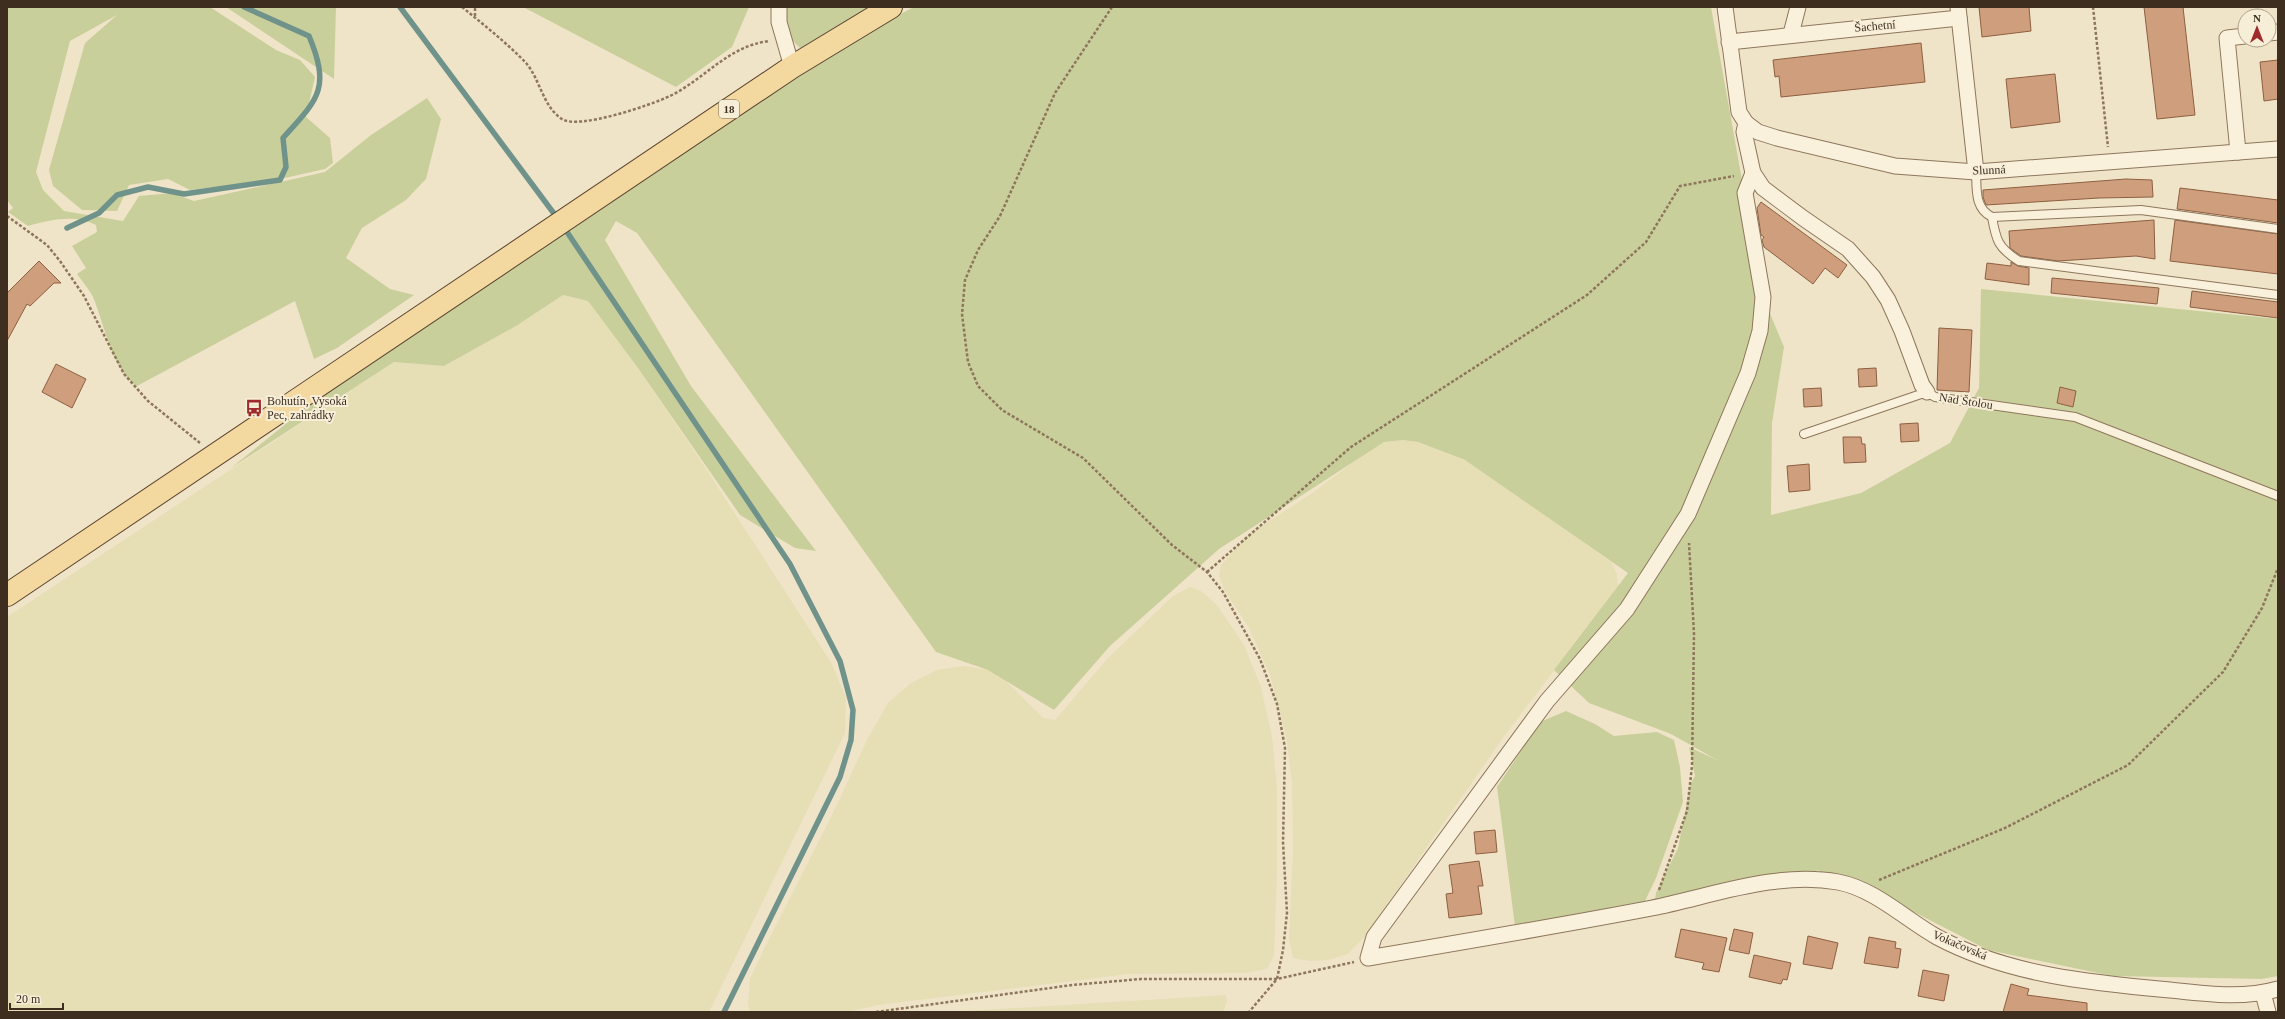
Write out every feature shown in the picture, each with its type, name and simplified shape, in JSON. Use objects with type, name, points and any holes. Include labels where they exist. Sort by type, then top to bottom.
[{"type":"main road","name":"18","points":[[7,595],[792,67],[891,7]]},
{"type":"street","points":[[779,7],[779,22],[792,67]]},
{"type":"street","points":[[1368,958],[1374,937],[1547,701],[1627,609],[1688,514],[1748,373],[1760,331],[1763,297],[1745,193],[1753,173],[1744,132],[1746,123],[1739,112],[1725,7]]},
{"type":"street","points":[[1791,34],[1798,7]]},
{"type":"street","name":"Šachetní","points":[[1729,42],[1958,13],[1976,172]]},
{"type":"street","points":[[2237,37],[2227,38],[2238,152]]},
{"type":"street","name":"Slunná","points":[[1746,123],[1758,132],[1777,138],[1895,166],[1976,172],[2278,149]]},
{"type":"street","name":"Nad Štolou","points":[[1753,173],[1763,188],[1802,218],[1848,249],[1873,277],[1888,300],[1902,331],[1922,385],[1927,392]]},
{"type":"street","name":"Vokačovská","points":[[1368,958],[1653,908],[1772,882],[1808,880],[1838,882],[1860,888],[1938,937],[1981,955],[2047,976],[2133,987],[2233,996],[2263,993],[2278,989]]},
{"type":"street","points":[[2263,993],[2268,1012]]},
{"type":"lane","points":[[1976,172],[1979,206],[1984,213],[1992,217],[2141,210],[2278,229]]},
{"type":"lane","points":[[1992,217],[1996,238],[2004,252],[2019,261],[2278,295]]},
{"type":"lane","points":[[1804,434],[1927,392]]},
{"type":"lane","name":"Nad Štolou","points":[[1927,392],[1935,397],[2075,417],[2278,496]]},
{"type":"path","points":[[462,7],[527,64],[551,108],[562,120],[578,124],[611,116],[670,96],[736,50],[762,42],[783,39]]},
{"type":"path","points":[[475,17],[476,7]]},
{"type":"path","points":[[1112,7],[1055,93],[1000,216],[978,250],[965,280],[962,314],[968,362],[978,386],[1002,410],[1084,458],[1172,544],[1207,572],[1223,592],[1242,622],[1260,659],[1277,704],[1284,748],[1283,842],[1287,913],[1283,950],[1277,979],[1249,1012]]},
{"type":"path","points":[[2093,7],[2108,148]]},
{"type":"path","points":[[1207,572],[1351,448],[1587,295],[1646,242],[1680,186],[1753,173]]},
{"type":"path","points":[[7,216],[47,245],[60,260],[84,296],[124,374],[148,401],[214,455]]},
{"type":"path","points":[[1653,908],[1687,811],[1692,766],[1694,634],[1688,514]]},
{"type":"path","points":[[1860,888],[2004,828],[2128,765],[2223,672],[2262,608],[2278,568]]},
{"type":"path","points":[[876,1012],[1079,984],[1141,979],[1277,979],[1368,958]]},
{"type":"shaded area","points":[[563,295],[588,301],[638,368],[703,464],[832,664],[846,698],[845,733],[709,1012],[7,1012],[7,617],[394,362],[444,366],[516,326]]},
{"type":"shaded area","points":[[1403,440],[1418,442],[1471,463],[1611,562],[1617,574],[1618,587],[1505,735],[1365,936],[1348,954],[1328,960],[1310,961],[1293,958],[1289,938],[1293,849],[1292,782],[1286,736],[1270,675],[1249,628],[1225,591],[1219,576],[1221,565],[1249,534],[1314,492],[1369,450],[1384,442]]},
{"type":"shaded area","points":[[1190,587],[1201,591],[1217,605],[1244,645],[1261,687],[1272,736],[1277,788],[1277,872],[1274,956],[1267,969],[1245,973],[1128,974],[878,1005],[848,1012],[750,1012],[748,1004],[750,979],[831,817],[868,738],[888,703],[911,683],[937,670],[964,666],[988,670],[1002,677],[1043,718],[1055,720],[1108,658],[1173,596]]},
{"type":"shaded area","points":[[1226,995],[1227,1002],[1223,1012],[949,1012]]},
{"type":"green space","points":[[7,7],[210,7],[276,50],[300,60],[315,77],[306,117],[330,138],[333,163],[325,169],[276,180],[190,190],[168,179],[129,185],[117,211],[82,210],[53,186],[49,170],[85,43],[117,15],[70,41],[36,172],[43,190],[64,211],[123,221],[139,196],[172,193],[194,201],[325,172],[371,135],[427,98],[441,119],[426,179],[406,200],[362,228],[346,258],[390,289],[414,295],[337,348],[314,359],[295,301],[137,386],[128,379],[115,358],[93,297],[77,274],[86,268],[72,246],[97,232],[96,225],[79,220],[62,219],[28,226],[8,212],[13,208],[7,200]]},
{"type":"green space","points":[[226,7],[336,7],[334,79]]},
{"type":"green space","points":[[523,7],[749,7],[732,47],[676,87]]},
{"type":"green space","points":[[784,7],[870,7],[800,48],[787,35]]},
{"type":"green space","points":[[914,7],[1711,7],[1763,297],[1784,347],[1772,423],[1771,515],[1861,493],[1950,443],[1979,388],[1981,289],[2278,319],[2278,976],[2262,979],[2112,976],[1988,950],[1873,891],[1838,882],[1817,870],[1815,876],[1754,881],[1655,899],[1656,893],[1678,848],[1691,783],[1695,776],[1689,747],[1717,760],[1671,734],[1589,703],[1554,670],[1628,573],[1465,460],[1418,442],[1403,440],[1384,442],[1219,549],[1110,646],[1054,710],[988,670],[936,652],[637,233],[616,221],[605,240],[691,386],[816,551],[795,548],[740,515],[638,368],[588,301],[563,295],[516,326],[444,366],[394,362],[231,468],[318,398],[580,216],[870,30]]},
{"type":"green space","points":[[1566,711],[1595,724],[1614,736],[1657,732],[1674,740],[1680,767],[1683,802],[1656,878],[1645,901],[1515,926],[1497,787],[1540,722]]},
{"type":"building","points":[[1979,7],[2029,7],[2031,31],[1982,37]]},
{"type":"building","points":[[2144,7],[2183,7],[2195,115],[2157,119]]},
{"type":"building","points":[[1921,43],[1925,82],[1781,97],[1779,76],[1775,77],[1773,60]]},
{"type":"building","points":[[2278,60],[2278,99],[2264,101],[2260,62]]},
{"type":"building","points":[[2055,74],[2060,122],[2011,128],[2006,79]]},
{"type":"building","points":[[2126,179],[2152,180],[2153,197],[2099,198],[1986,205],[1983,197],[1983,190]]},
{"type":"building","points":[[2180,188],[2278,200],[2278,223],[2177,209]]},
{"type":"building","points":[[1761,202],[1847,265],[1838,278],[1825,268],[1813,284],[1764,247],[1762,240],[1764,237],[1761,235],[1757,208]]},
{"type":"building","points":[[2154,220],[2155,259],[2136,256],[2058,261],[2021,256],[2010,248],[2009,231]]},
{"type":"building","points":[[2175,220],[2278,234],[2278,274],[2170,261]]},
{"type":"building","points":[[39,261],[61,283],[54,283],[30,306],[27,304],[7,341],[7,293]]},
{"type":"building","points":[[2011,262],[2018,266],[2029,268],[2029,285],[1985,279],[1987,263],[2011,266]]},
{"type":"building","points":[[2052,278],[2159,288],[2157,304],[2051,293]]},
{"type":"building","points":[[2192,291],[2278,302],[2278,318],[2190,307]]},
{"type":"building","points":[[1939,328],[1972,330],[1969,392],[1937,390]]},
{"type":"building","points":[[56,364],[86,379],[72,408],[42,392]]},
{"type":"building","points":[[1876,368],[1877,386],[1859,387],[1858,369]]},
{"type":"building","points":[[2060,387],[2076,391],[2073,407],[2057,403]]},
{"type":"building","points":[[1821,388],[1822,406],[1804,407],[1803,389]]},
{"type":"building","points":[[1918,423],[1919,441],[1901,442],[1900,424]]},
{"type":"building","points":[[1843,437],[1861,437],[1862,444],[1865,444],[1866,462],[1844,463]]},
{"type":"building","points":[[1809,464],[1810,490],[1789,492],[1787,466]]},
{"type":"building","points":[[1495,830],[1497,852],[1476,854],[1474,832]]},
{"type":"building","points":[[1479,861],[1483,886],[1478,886],[1482,914],[1449,918],[1446,894],[1453,893],[1449,865]]},
{"type":"building","points":[[1681,929],[1727,938],[1719,972],[1702,969],[1704,963],[1675,957]]},
{"type":"building","points":[[1734,929],[1753,933],[1749,954],[1729,950]]},
{"type":"building","points":[[1808,936],[1838,943],[1832,969],[1803,964]]},
{"type":"building","points":[[1869,937],[1896,942],[1895,948],[1901,949],[1898,968],[1864,963]]},
{"type":"building","points":[[1754,955],[1791,963],[1787,980],[1783,979],[1781,984],[1749,977]]},
{"type":"building","points":[[1923,970],[1949,975],[1944,1001],[1918,996]]},
{"type":"building","points":[[2011,984],[2029,989],[2027,995],[2087,1003],[2087,1012],[2003,1012]]},
{"type":"waterway","points":[[67,228],[99,213],[117,195],[148,187],[184,194],[280,180],[286,167],[283,138],[305,113],[317,92],[320,81],[316,54],[309,36],[244,7]]},
{"type":"waterway","points":[[400,7],[558,219]]},
{"type":"waterway","points":[[563,226],[790,564],[840,661],[853,710],[851,740],[840,777],[724,1012]]},
{"type":"place","name":"Bohutín, Vysoká Pec, zahrádky","points":[[254,408]]}]
